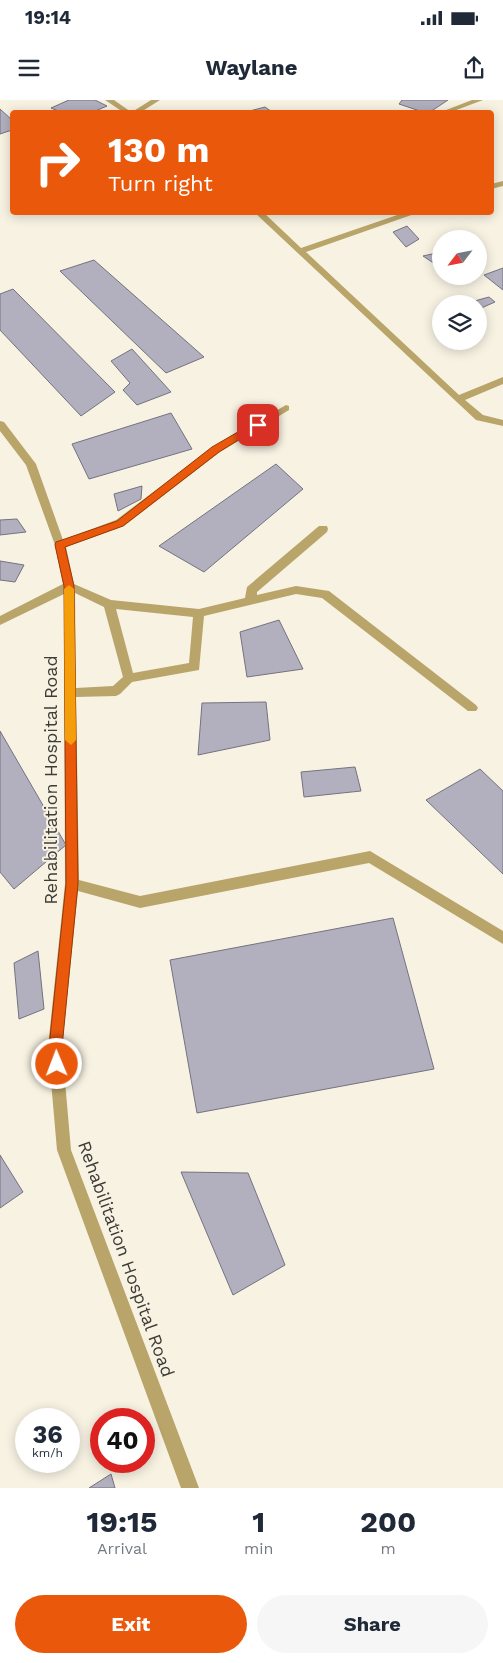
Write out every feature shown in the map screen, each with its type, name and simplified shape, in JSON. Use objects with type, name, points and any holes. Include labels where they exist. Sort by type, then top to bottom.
[{"type":"street","points":[[109,100],[124,110]]},
{"type":"street","points":[[139,110],[156,100]]},
{"type":"street","points":[[451,110],[479,100]]},
{"type":"street","points":[[261,215],[480,418],[503,423]]},
{"type":"street","points":[[300,251],[407,215]]},
{"type":"street","points":[[458,399],[503,380]]},
{"type":"street","points":[[60,545],[120,523],[216,450],[286,408]]},
{"type":"street","name":"Rehabilitation Hospital Road","points":[[0,424],[30,464],[60,545],[69,586],[72,884],[55,1047],[64,1150],[190,1488]]},
{"type":"street","points":[[251,601],[251,590],[323,530]]},
{"type":"street","points":[[0,621],[69,586],[109,604],[199,613],[296,590],[325,594],[472,708]]},
{"type":"street","points":[[109,604],[129,678]]},
{"type":"street","points":[[71,693],[116,691],[129,678],[195,667],[199,613]]},
{"type":"street","points":[[72,884],[140,902],[370,857],[503,938]]},
{"type":"building","points":[[69,100],[95,100],[107,106],[98,110],[56,110],[51,108]]},
{"type":"building","points":[[402,100],[448,100],[433,110],[417,110],[399,104]]},
{"type":"building","points":[[265,107],[269,110],[254,110]]},
{"type":"building","points":[[0,109],[10,118],[10,131],[0,134]]},
{"type":"building","points":[[407,226],[419,239],[406,247],[393,232]]},
{"type":"building","points":[[432,254],[432,262],[423,256]]},
{"type":"building","points":[[94,260],[204,357],[166,373],[60,271]]},
{"type":"building","points":[[503,268],[503,290],[488,278],[488,274]]},
{"type":"building","points":[[13,289],[115,392],[81,416],[0,330],[0,294]]},
{"type":"building","points":[[489,297],[495,302],[487,306],[487,298]]},
{"type":"building","points":[[132,349],[171,392],[137,405],[123,390],[130,383],[111,361]]},
{"type":"building","points":[[171,413],[192,449],[89,479],[72,444]]},
{"type":"building","points":[[276,464],[303,489],[204,572],[159,546]]},
{"type":"building","points":[[142,486],[141,499],[118,511],[114,494]]},
{"type":"building","points":[[17,519],[26,532],[0,535],[0,520]]},
{"type":"building","points":[[0,561],[24,565],[15,582],[0,580]]},
{"type":"building","points":[[279,620],[303,669],[247,677],[240,632]]},
{"type":"building","points":[[266,702],[270,740],[198,755],[202,703]]},
{"type":"building","points":[[0,731],[66,845],[14,889],[0,872]]},
{"type":"building","points":[[355,767],[361,791],[304,797],[301,772]]},
{"type":"building","points":[[480,769],[503,791],[503,874],[426,800]]},
{"type":"building","points":[[393,918],[434,1069],[197,1113],[170,960]]},
{"type":"building","points":[[38,951],[44,1009],[19,1019],[14,963]]},
{"type":"building","points":[[0,1155],[23,1192],[0,1208]]},
{"type":"building","points":[[181,1172],[248,1173],[285,1265],[233,1295]]},
{"type":"building","points":[[111,1474],[115,1488],[89,1488]]},
{"type":"slow traffic","points":[[69,589],[71,740]]},
{"type":"route","points":[[57,1064],[55,1047],[72,884],[69,586],[60,545],[120,523],[216,450],[258,425]]}]
